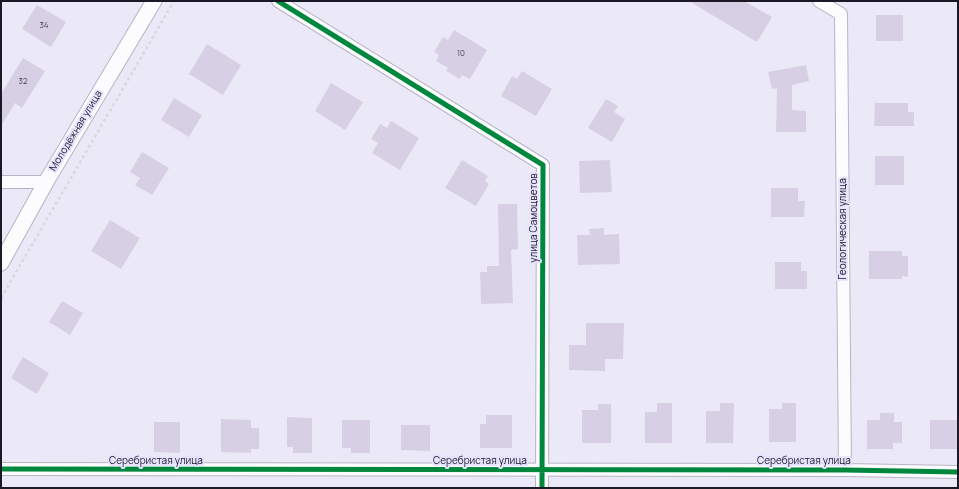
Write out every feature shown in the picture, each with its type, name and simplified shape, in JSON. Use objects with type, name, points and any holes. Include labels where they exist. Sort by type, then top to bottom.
[{"type":"street","name":"Молодёжная улица","points":[[1,263],[46,182],[154,1]]},
{"type":"street","name":"улица Самоцветов","points":[[278,1],[544,164],[542,488]]},
{"type":"street","name":"Геологическая улица","points":[[819,1],[841,14],[845,470]]},
{"type":"street","points":[[1,182],[46,182]]},
{"type":"street","name":"Серебристая улица","points":[[1,469],[845,470],[958,472]]},
{"type":"path","points":[[1,298],[174,1]]},
{"type":"building","points":[[689,1],[744,1],[772,17],[757,42]]},
{"type":"building","points":[[37,5],[66,22],[51,47],[22,29]]},
{"type":"building","points":[[876,15],[903,15],[903,41],[876,41]]},
{"type":"building","points":[[454,30],[487,50],[470,79],[462,75],[460,79],[446,71],[448,68],[436,61],[439,55],[434,52],[443,37],[448,40]]},
{"type":"building","points":[[207,44],[241,65],[223,95],[189,74]]},
{"type":"building","points":[[23,58],[45,71],[22,108],[15,103],[1,126],[1,94]]},
{"type":"building","points":[[806,65],[809,81],[792,85],[792,110],[806,111],[806,132],[776,132],[777,88],[772,89],[768,72]]},
{"type":"building","points":[[522,71],[552,89],[536,116],[501,96],[512,76],[517,79]]},
{"type":"building","points":[[331,83],[363,102],[345,130],[315,111]]},
{"type":"building","points":[[174,98],[202,115],[189,137],[161,120]]},
{"type":"building","points":[[606,99],[618,106],[614,112],[625,119],[612,142],[588,128]]},
{"type":"building","points":[[875,103],[908,103],[908,112],[914,112],[914,126],[874,126]]},
{"type":"building","points":[[391,121],[419,138],[400,170],[372,153],[378,143],[371,139],[380,124],[387,128]]},
{"type":"building","points":[[142,152],[169,168],[152,195],[135,185],[140,178],[130,172]]},
{"type":"building","points":[[875,156],[904,156],[904,185],[875,185]]},
{"type":"building","points":[[462,160],[488,176],[485,181],[489,184],[476,206],[445,188]]},
{"type":"building","points":[[610,160],[612,192],[580,193],[579,161]]},
{"type":"building","points":[[771,188],[798,188],[798,201],[805,201],[804,217],[771,217]]},
{"type":"building","points":[[498,204],[517,204],[518,249],[511,250],[513,303],[481,304],[480,272],[487,272],[487,266],[499,266]]},
{"type":"building","points":[[110,220],[140,238],[121,269],[91,251]]},
{"type":"building","points":[[604,228],[604,235],[619,234],[620,264],[578,265],[577,235],[590,235],[589,229]]},
{"type":"building","points":[[869,251],[902,251],[902,256],[908,256],[908,277],[902,276],[902,279],[869,279]]},
{"type":"building","points":[[775,262],[801,262],[801,271],[807,271],[807,289],[775,289]]},
{"type":"building","points":[[62,301],[83,313],[70,335],[49,322]]},
{"type":"building","points":[[586,323],[624,323],[623,359],[605,359],[605,371],[569,370],[569,345],[586,345]]},
{"type":"building","points":[[23,357],[49,373],[37,394],[11,378]]},
{"type":"building","points":[[657,403],[672,403],[672,443],[645,443],[645,412],[657,412]]},
{"type":"building","points":[[720,403],[734,403],[733,443],[706,443],[706,411],[720,411]]},
{"type":"building","points":[[782,403],[796,403],[796,442],[769,442],[769,409],[782,409]]},
{"type":"building","points":[[598,404],[611,404],[611,443],[582,443],[582,410],[598,410]]},
{"type":"building","points":[[880,413],[894,413],[894,422],[902,422],[902,443],[893,443],[893,449],[867,449],[867,420],[880,420]]},
{"type":"building","points":[[486,415],[512,415],[512,448],[480,448],[480,424],[486,424]]},
{"type":"building","points":[[287,417],[312,418],[312,453],[293,453],[293,447],[287,447]]},
{"type":"building","points":[[221,419],[251,420],[251,428],[259,428],[259,449],[251,449],[251,453],[221,452]]},
{"type":"building","points":[[342,420],[370,420],[370,453],[351,453],[351,448],[342,448]]},
{"type":"building","points":[[930,420],[958,420],[958,449],[930,449]]},
{"type":"building","points":[[154,422],[180,422],[180,453],[154,452]]},
{"type":"building","points":[[401,425],[430,425],[430,451],[401,450]]},
{"type":"cycle path","points":[[278,1],[543,165],[542,488]]},
{"type":"cycle path","points":[[1,469],[845,470],[958,472]]}]
